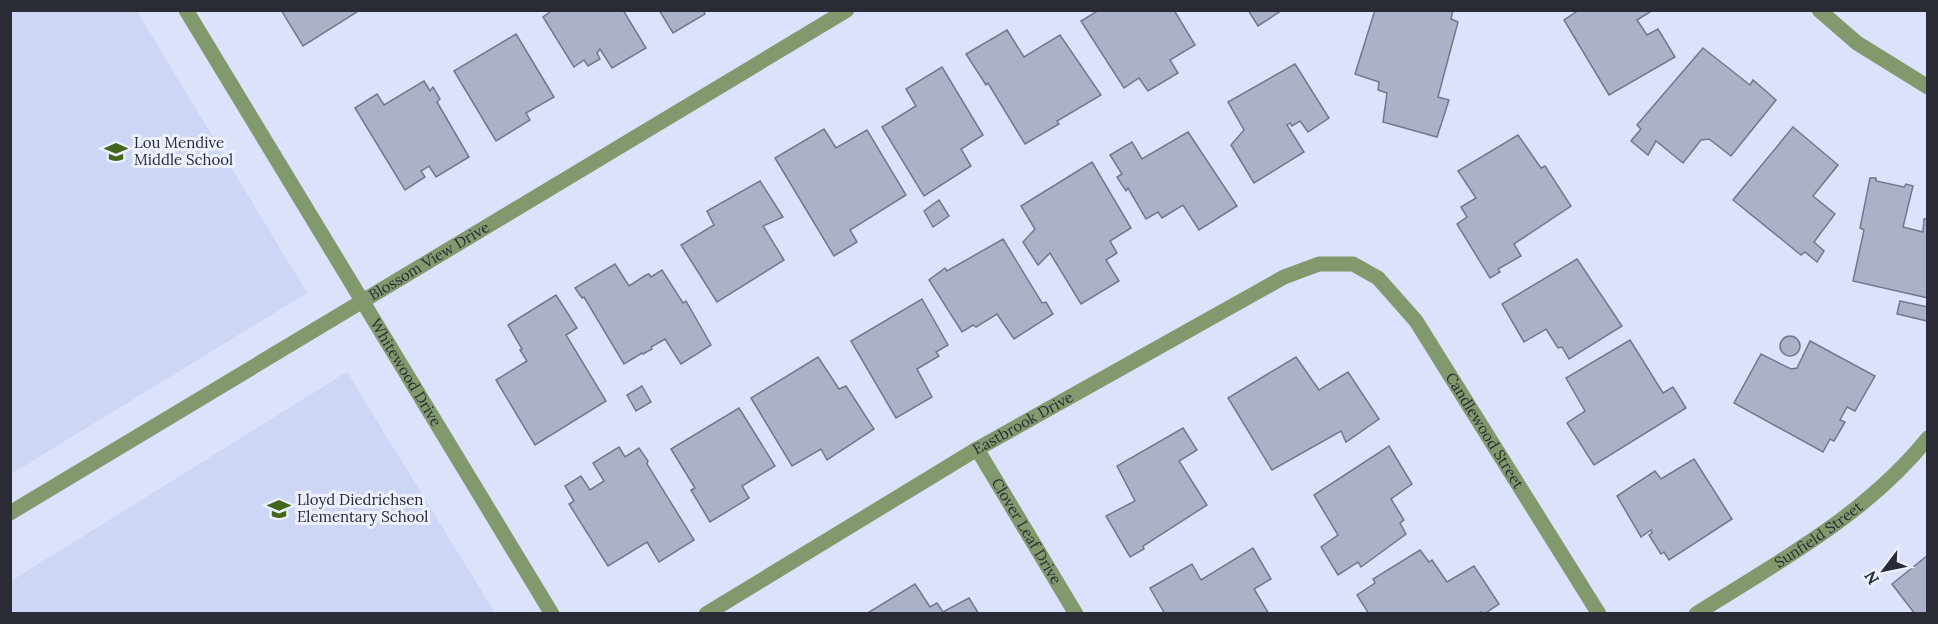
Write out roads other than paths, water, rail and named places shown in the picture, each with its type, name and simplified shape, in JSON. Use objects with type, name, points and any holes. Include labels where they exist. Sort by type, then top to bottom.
[{"type":"street","name":"Whitewood Drive","points":[[186,10],[552,614]]},
{"type":"street","name":"Blossom View Drive","points":[[10,513],[847,10]]},
{"type":"street","points":[[1819,10],[1857,43],[1928,87]]},
{"type":"street","name":"Eastbrook Drive","points":[[706,614],[977,449],[1284,278],[1319,264],[1353,264]]},
{"type":"street","name":"Candlewood Street","points":[[1353,264],[1378,278],[1416,321],[1599,614]]},
{"type":"street","name":"Sunfield Street","points":[[1695,614],[1814,540],[1864,504],[1910,460],[1928,438]]},
{"type":"street","name":"Clover Leaf Drive","points":[[977,449],[1076,614]]},
{"type":"place","name":"Lou Mendive Middle School","points":[[116,152]]},
{"type":"place","name":"Lloyd Diedrichsen Elementary School","points":[[279,509]]}]
